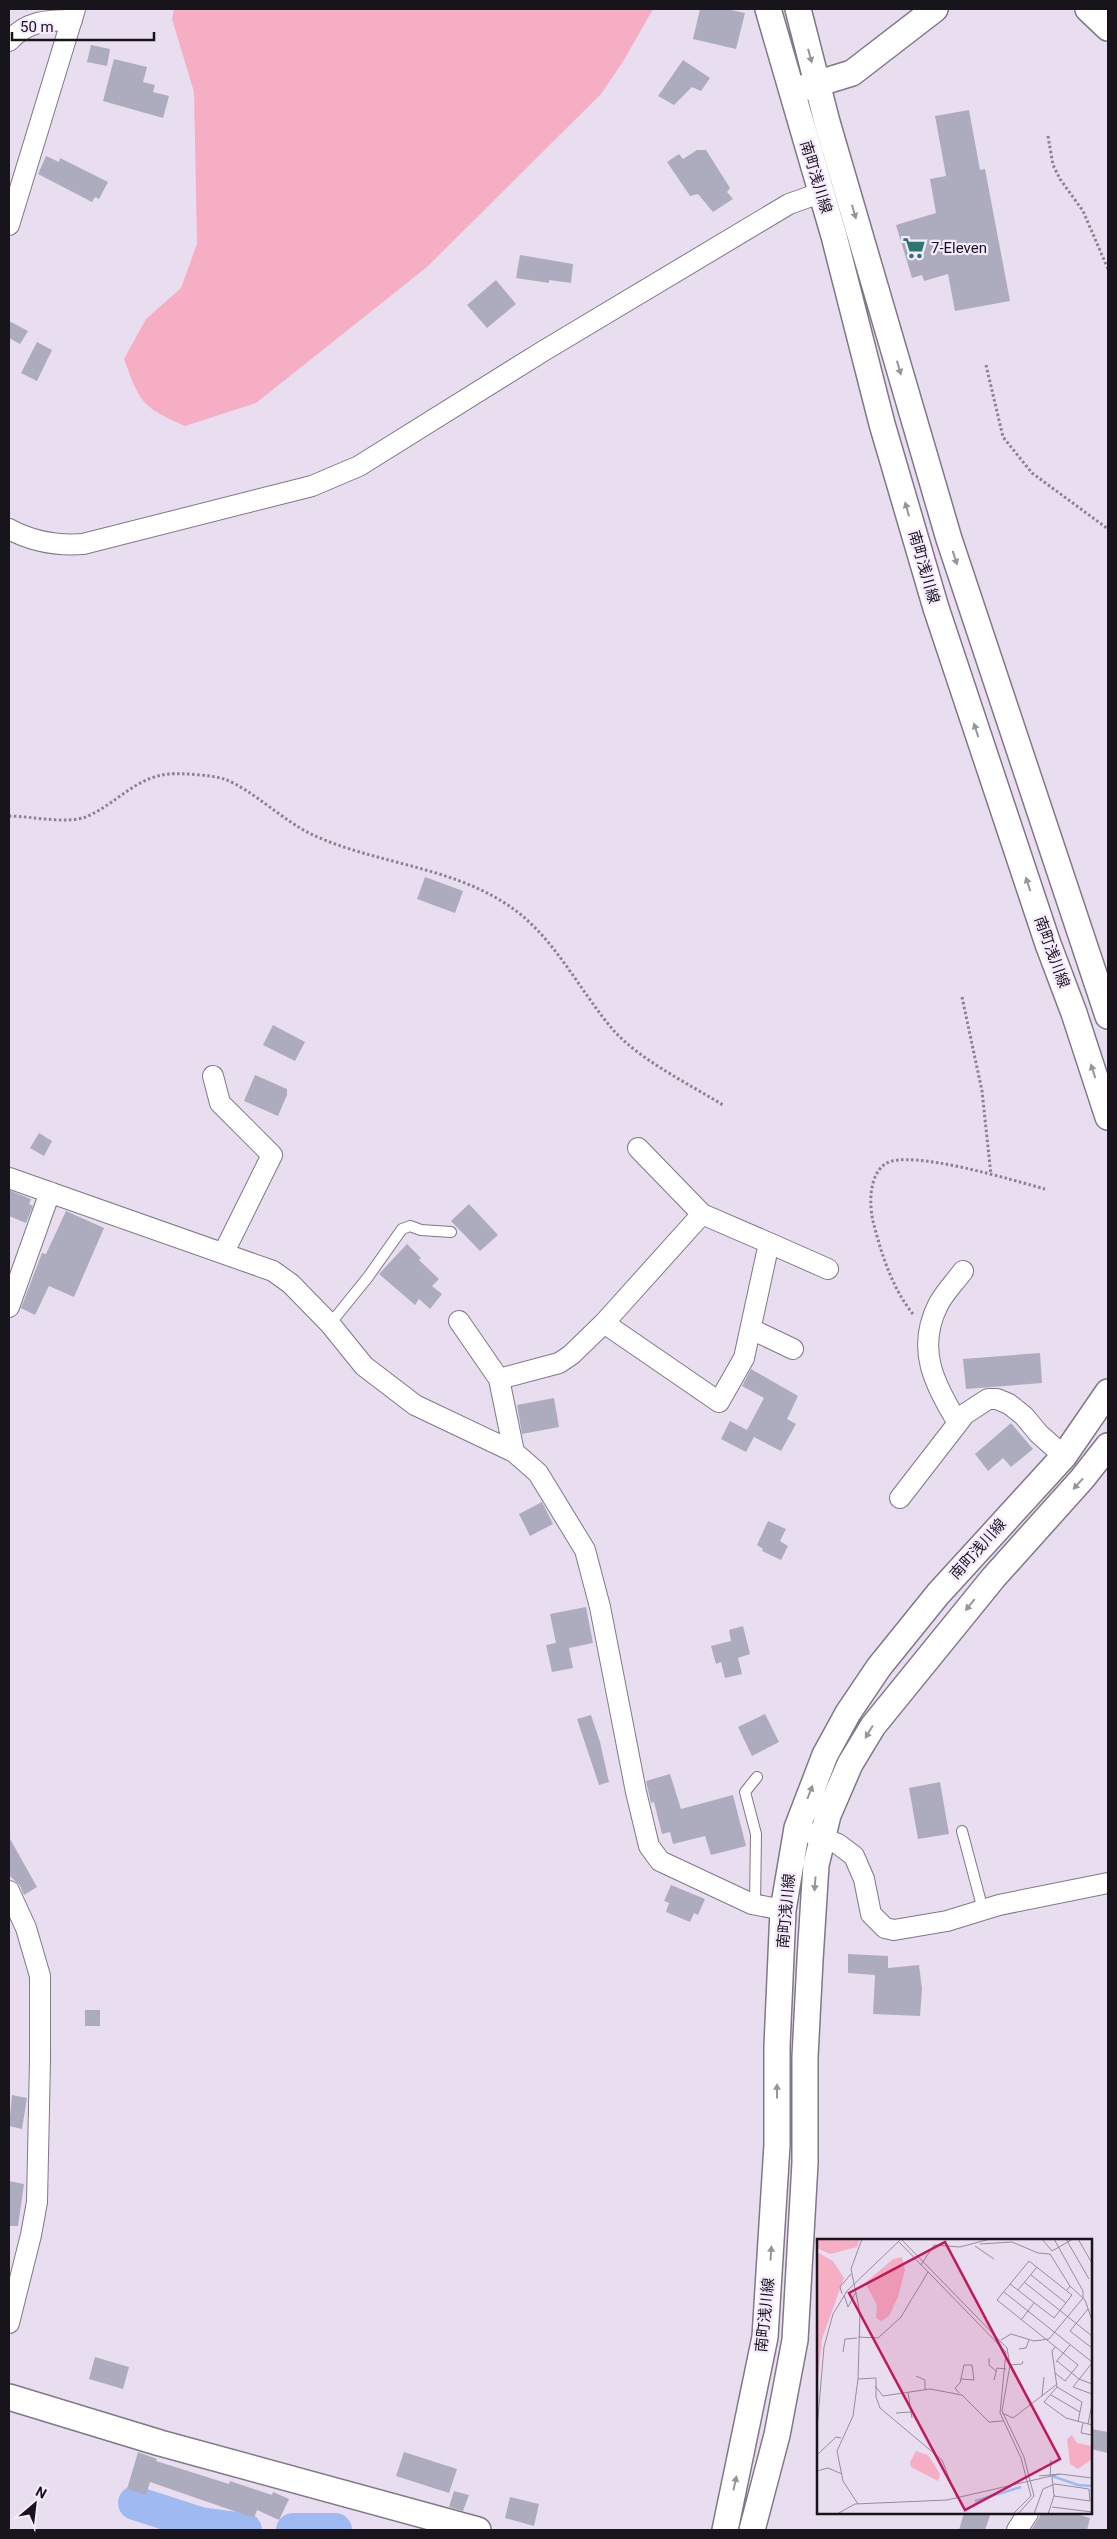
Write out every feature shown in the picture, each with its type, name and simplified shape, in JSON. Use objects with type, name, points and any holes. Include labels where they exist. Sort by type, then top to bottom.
[{"type":"street","name":"南町浅川線","points":[[768,9],[834,236],[882,424],[936,608],[1108,1117]]},
{"type":"street","name":"南町浅川線","points":[[798,9],[949,539],[1108,1016]]},
{"type":"street","points":[[791,92],[852,73],[935,9]]},
{"type":"street","points":[[1088,9],[1108,28]]},
{"type":"street","points":[[9,41],[26,26],[74,14],[9,225]]},
{"type":"street","points":[[9,529],[45,543],[65,546],[83,544],[182,521],[320,483],[359,466],[545,350],[780,209],[820,193]]},
{"type":"street","points":[[213,1076],[220,1102],[272,1155],[224,1252]]},
{"type":"street","points":[[638,1148],[702,1214],[828,1269]]},
{"type":"street","points":[[9,1178],[224,1252],[273,1271],[291,1284],[330,1324],[364,1366],[415,1405],[514,1452],[538,1473],[585,1550],[600,1606],[636,1792],[649,1846],[660,1861],[755,1905],[783,1910]]},
{"type":"street","points":[[9,1307],[50,1192]]},
{"type":"street","points":[[499,1379],[559,1363],[604,1323],[702,1214]]},
{"type":"street","points":[[604,1323],[719,1402],[744,1358],[770,1243]]},
{"type":"street","points":[[958,1423],[938,1391],[931,1369],[928,1332],[939,1303],[963,1271]]},
{"type":"street","points":[[459,1321],[499,1379],[514,1452]]},
{"type":"street","points":[[751,1329],[793,1349]]},
{"type":"street","name":"南町浅川線","points":[[725,2530],[764,2337],[777,2145],[777,2046],[783,1910],[797,1828],[825,1755],[848,1713],[879,1667],[938,1594],[1064,1456],[1108,1392]]},
{"type":"street","points":[[900,1498],[958,1423],[972,1408],[988,1399],[997,1399],[1009,1404],[1024,1416],[1038,1434],[1064,1456]]},
{"type":"street","name":"南町浅川線","points":[[752,2530],[777,2435],[795,2340],[805,2162],[805,2056],[810,1960],[816,1865],[828,1815],[850,1764],[873,1726],[994,1577],[1082,1479],[1108,1446]]},
{"type":"street","points":[[797,1828],[838,1844],[854,1856],[864,1879],[871,1914],[884,1928],[894,1930],[947,1921],[983,1910],[1073,1888],[1108,1883]]},
{"type":"street","points":[[9,1891],[26,1928],[40,1976],[40,2060],[37,2202],[31,2235],[9,2323]]},
{"type":"street","points":[[9,2397],[160,2443],[478,2530]]},
{"type":"street","points":[[1017,2530],[1027,2514]]},
{"type":"lane","points":[[330,1324],[368,1277],[402,1229],[410,1226],[421,1230],[450,1232]]},
{"type":"lane","points":[[755,1905],[756,1834],[745,1792],[757,1777]]},
{"type":"lane","points":[[962,1830],[983,1910]]},
{"type":"path","points":[[1048,136],[1053,164],[1060,179],[1083,211],[1108,269]]},
{"type":"path","points":[[986,365],[1003,437],[1032,473],[1108,529]]},
{"type":"path","points":[[9,816],[60,820],[86,817],[130,788],[148,780],[169,774],[222,778],[313,835],[374,856],[442,876],[484,891],[505,902],[554,949],[616,1033],[639,1052],[723,1105]]},
{"type":"path","points":[[962,997],[982,1091],[990,1175]]},
{"type":"path","points":[[928,1332],[908,1307],[881,1255],[872,1216],[871,1196],[875,1176],[886,1164],[900,1160],[922,1160],[1045,1189]]},
{"type":"shaded area","points":[[174,9],[653,9],[624,60],[601,94],[427,267],[256,403],[185,426],[160,414],[144,402],[134,385],[124,359],[146,319],[181,288],[197,244],[194,92],[172,19]]},
{"type":"building","points":[[700,9],[726,9],[745,13],[736,49],[693,39]]},
{"type":"building","points":[[91,45],[110,49],[107,66],[87,62]]},
{"type":"building","points":[[114,59],[147,67],[143,82],[155,85],[153,92],[169,96],[163,118],[103,101]]},
{"type":"building","points":[[683,60],[710,78],[701,91],[692,87],[674,105],[658,96]]},
{"type":"building","points":[[969,110],[980,170],[985,169],[1010,301],[955,311],[948,274],[924,281],[922,275],[912,278],[896,225],[936,213],[930,179],[946,176],[935,116]]},
{"type":"building","points":[[697,150],[706,150],[730,188],[727,192],[733,199],[713,212],[698,194],[690,196],[667,162],[679,154],[683,159]]},
{"type":"building","points":[[46,156],[59,162],[60,158],[108,182],[99,199],[95,197],[92,202],[38,174]]},
{"type":"building","points":[[520,255],[573,264],[571,283],[549,280],[549,283],[516,278]]},
{"type":"building","points":[[496,280],[516,304],[487,328],[467,305]]},
{"type":"building","points":[[9,321],[28,331],[20,344],[9,338]]},
{"type":"building","points":[[37,342],[52,350],[37,381],[21,373]]},
{"type":"building","points":[[425,877],[463,891],[455,913],[417,899]]},
{"type":"building","points":[[273,1025],[305,1042],[295,1061],[263,1045]]},
{"type":"building","points":[[255,1075],[287,1089],[287,1095],[278,1116],[244,1101]]},
{"type":"building","points":[[39,1133],[52,1141],[44,1156],[30,1148]]},
{"type":"building","points":[[9,1190],[31,1199],[29,1204],[33,1206],[26,1223],[9,1216]]},
{"type":"building","points":[[469,1204],[498,1235],[480,1251],[451,1221]]},
{"type":"building","points":[[66,1211],[104,1228],[74,1297],[49,1286],[35,1315],[21,1308],[42,1253],[46,1254]]},
{"type":"building","points":[[407,1244],[421,1258],[419,1260],[439,1279],[432,1286],[442,1294],[430,1309],[419,1299],[415,1305],[379,1274]]},
{"type":"building","points":[[1040,1353],[1042,1383],[966,1389],[963,1359]]},
{"type":"building","points":[[751,1369],[798,1396],[787,1419],[796,1424],[781,1451],[754,1437],[746,1452],[721,1439],[730,1421],[747,1430],[764,1398],[742,1386]]},
{"type":"building","points":[[554,1398],[559,1427],[522,1434],[517,1405]]},
{"type":"building","points":[[1011,1423],[1033,1449],[1011,1467],[1003,1458],[988,1471],[975,1454]]},
{"type":"building","points":[[542,1502],[553,1524],[530,1536],[519,1514]]},
{"type":"building","points":[[768,1521],[786,1529],[780,1541],[788,1546],[781,1560],[762,1551],[763,1549],[757,1545]]},
{"type":"building","points":[[586,1607],[593,1643],[569,1648],[573,1668],[552,1672],[546,1645],[556,1643],[550,1614]]},
{"type":"building","points":[[743,1626],[750,1654],[738,1658],[742,1674],[725,1678],[721,1662],[716,1664],[711,1646],[731,1641],[729,1630]]},
{"type":"building","points":[[765,1714],[779,1742],[752,1756],[738,1727]]},
{"type":"building","points":[[591,1715],[600,1742],[609,1782],[599,1785],[577,1719]]},
{"type":"building","points":[[670,1774],[681,1809],[733,1795],[746,1846],[711,1855],[705,1836],[673,1844],[670,1832],[662,1834],[654,1802],[651,1803],[646,1781]]},
{"type":"building","points":[[940,1782],[949,1834],[918,1839],[909,1788]]},
{"type":"building","points":[[9,1837],[37,1887],[24,1895],[20,1886],[9,1875]]},
{"type":"building","points":[[671,1885],[705,1899],[698,1915],[694,1913],[690,1922],[666,1912],[669,1903],[664,1901]]},
{"type":"building","points":[[848,1954],[888,1956],[888,1968],[919,1965],[922,1989],[920,2016],[873,2014],[875,1975],[848,1973]]},
{"type":"building","points":[[85,2010],[100,2010],[100,2026],[85,2026]]},
{"type":"building","points":[[12,2095],[27,2098],[22,2129],[9,2126]]},
{"type":"building","points":[[9,2181],[24,2184],[18,2226],[9,2226]]},
{"type":"building","points":[[95,2357],[129,2367],[123,2389],[89,2379]]},
{"type":"building","points":[[1092,2429],[1108,2432],[1108,2453],[1092,2449]]},
{"type":"building","points":[[138,2452],[157,2459],[156,2461],[229,2484],[230,2481],[272,2495],[273,2492],[289,2499],[279,2520],[257,2510],[254,2518],[150,2482],[146,2495],[127,2489]]},
{"type":"building","points":[[404,2452],[457,2469],[449,2493],[396,2476]]},
{"type":"building","points":[[454,2491],[469,2495],[463,2511],[449,2507]]},
{"type":"building","points":[[510,2497],[539,2504],[534,2526],[505,2518]]},
{"type":"building","points":[[964,2514],[991,2514],[985,2530],[959,2530]]},
{"type":"building","points":[[1041,2514],[1076,2514],[1090,2518],[1087,2530],[1031,2530]]},
{"type":"waterway","points":[[135,2503],[200,2524],[245,2530]]},
{"type":"waterway","points":[[293,2530],[335,2530]]},
{"type":"place","name":"7-Eleven","points":[[914,248]]}]
